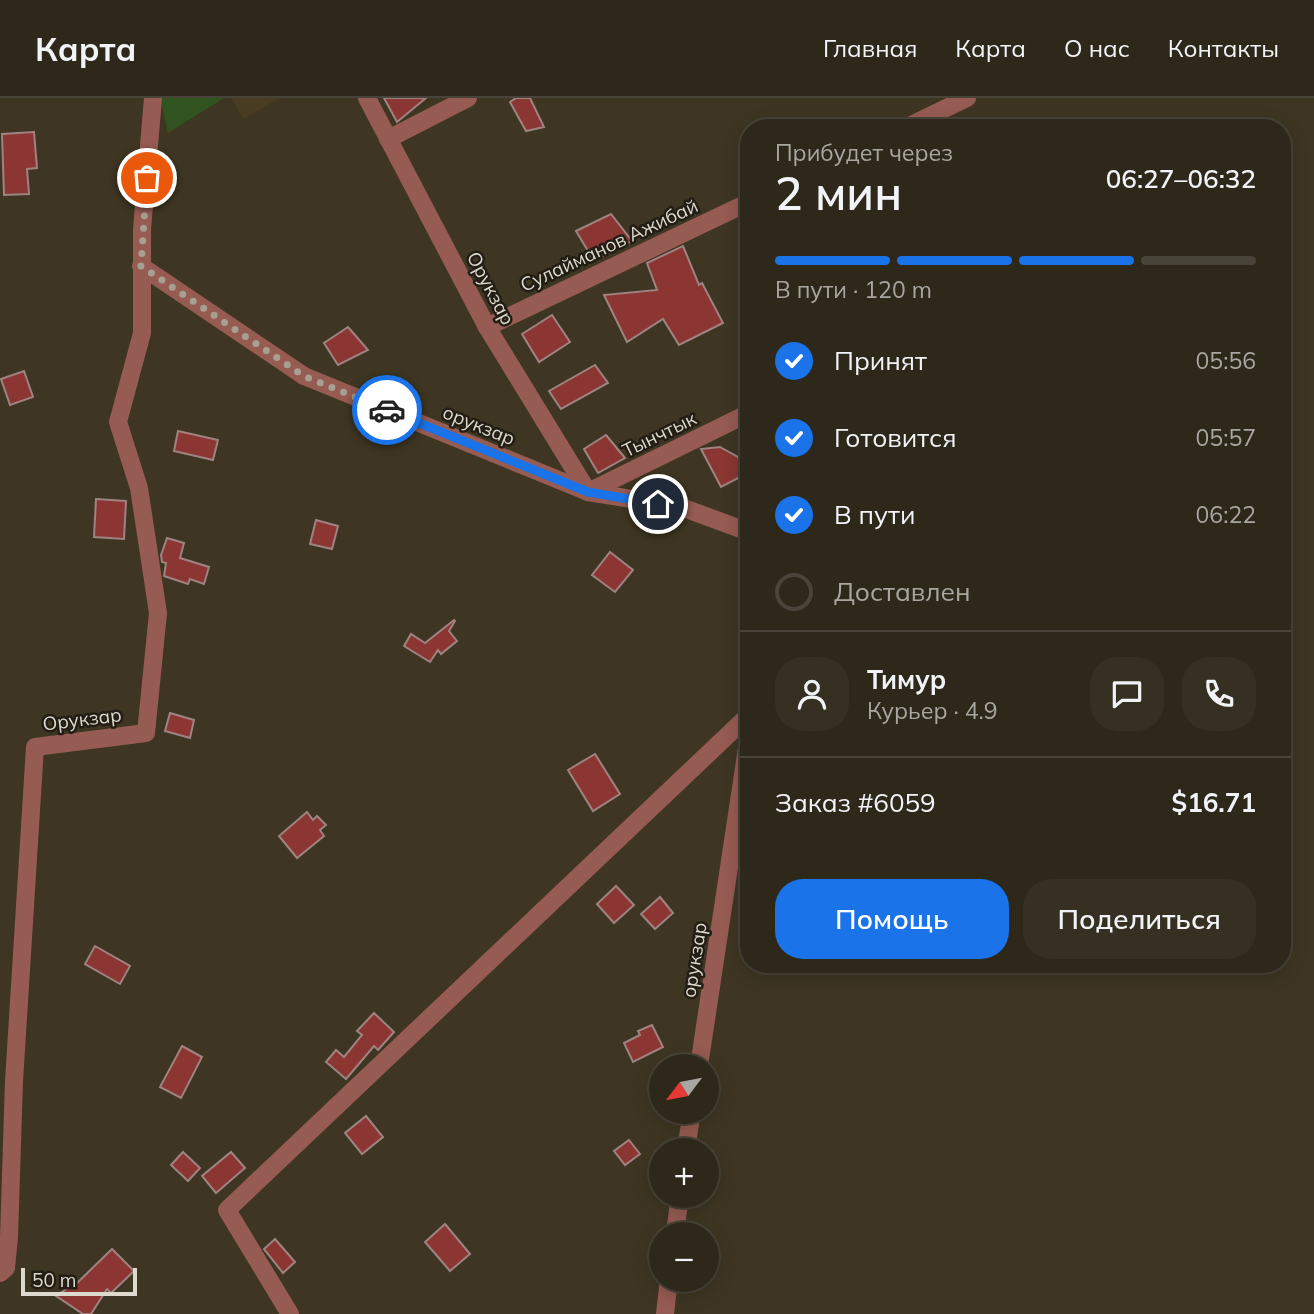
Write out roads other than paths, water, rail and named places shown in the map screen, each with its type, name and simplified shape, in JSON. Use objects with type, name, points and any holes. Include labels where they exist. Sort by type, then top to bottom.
[{"type":"street","name":"Орукзар","points":[[0,1273],[6,1268],[9,1237],[14,1081],[35,747],[146,733],[158,613],[139,488],[118,422],[142,332],[141,266],[153,98]]},
{"type":"street","name":"Орукзар","points":[[367,98],[487,327],[588,492]]},
{"type":"street","points":[[388,139],[468,98]]},
{"type":"street","points":[[924,119],[967,98]]},
{"type":"street","name":"Сулайманов Ажибай","points":[[487,327],[740,206]]},
{"type":"street","name":"орукзар","points":[[141,266],[304,376],[588,492],[681,508],[740,529]]},
{"type":"street","name":"Тынчтык","points":[[588,492],[740,417]]},
{"type":"street","points":[[290,1314],[227,1210],[740,724]]},
{"type":"street","name":"орукзар","points":[[701,1054],[740,795]]},
{"type":"street","points":[[665,1314],[668,1292]]}]
